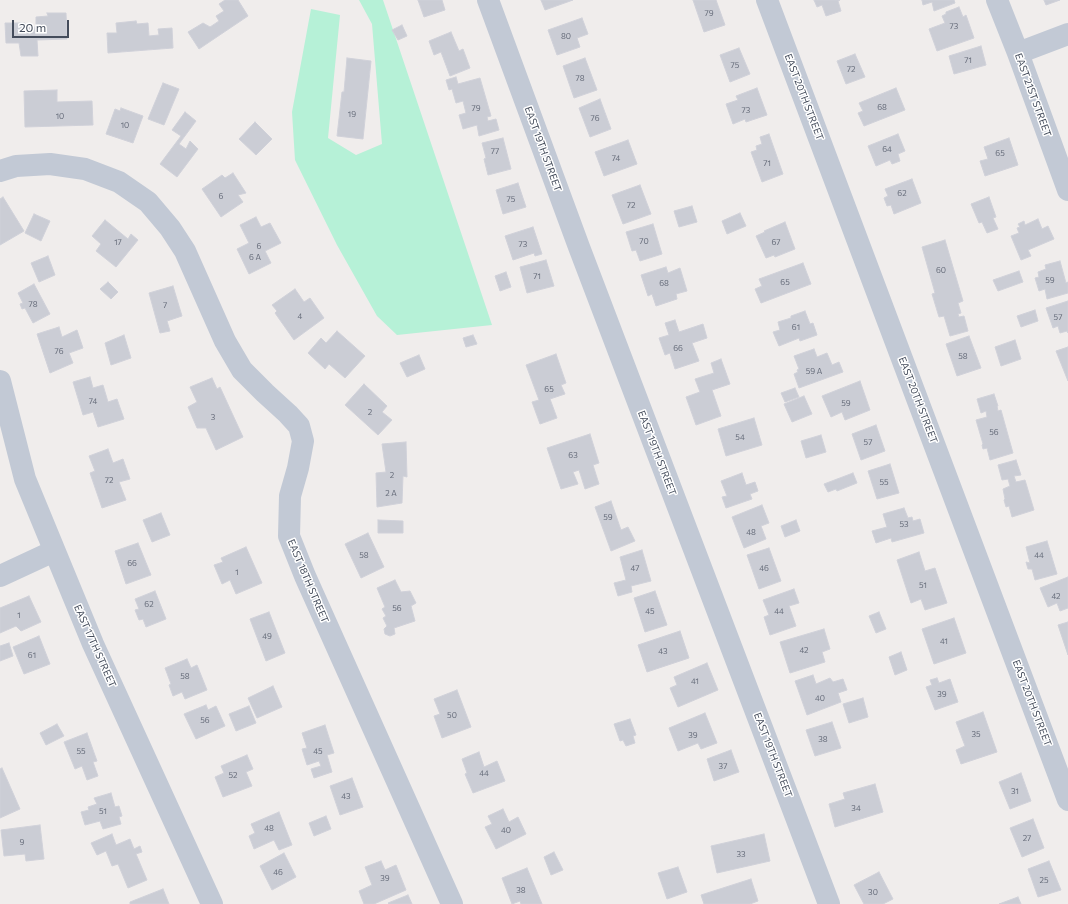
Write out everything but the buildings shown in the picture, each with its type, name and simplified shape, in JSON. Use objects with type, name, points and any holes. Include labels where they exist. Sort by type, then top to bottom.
[{"type":"street","name":"EAST 19TH STREET","points":[[488,0],[581,254],[829,904]]},
{"type":"street","name":"EAST 20TH STREET","points":[[767,0],[1068,800]]},
{"type":"street","name":"EAST 21ST STREET","points":[[997,0],[1068,190]]},
{"type":"street","points":[[1018,53],[1068,34]]},
{"type":"street","name":"EAST 18TH STREET","points":[[0,171],[16,166],[50,164],[85,169],[118,182],[148,202],[170,228],[185,251],[225,341],[242,370],[299,426],[303,441],[298,468],[290,496],[289,536],[305,576],[452,904]]},
{"type":"street","name":"EAST 17TH STREET","points":[[0,381],[25,478],[54,551],[93,644],[212,904]]},
{"type":"street","points":[[0,576],[54,551]]},
{"type":"green space","points":[[359,0],[383,0],[492,325],[397,335],[377,316],[337,245],[295,160],[292,112],[311,9],[340,15],[328,138],[356,155],[382,144],[372,24]]}]
